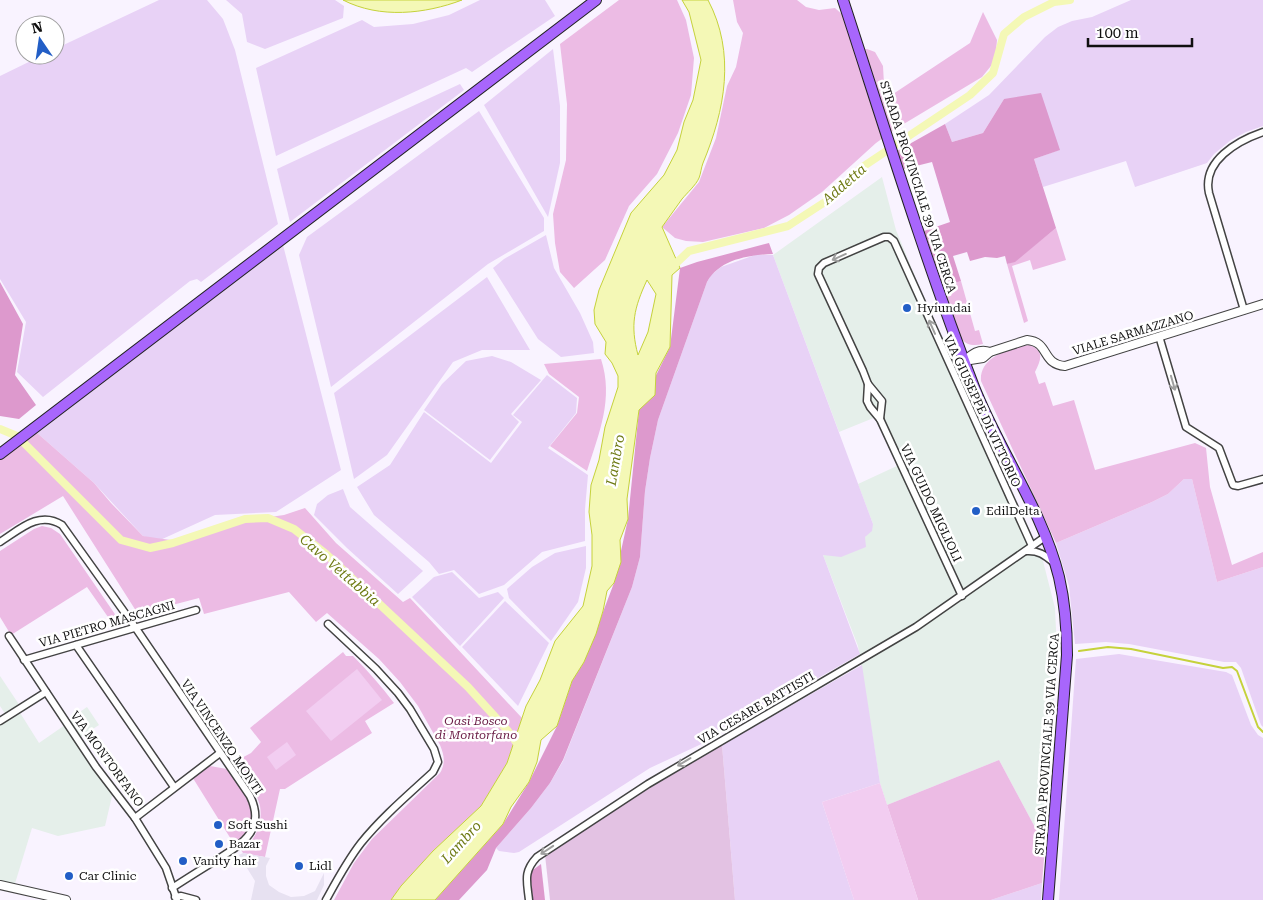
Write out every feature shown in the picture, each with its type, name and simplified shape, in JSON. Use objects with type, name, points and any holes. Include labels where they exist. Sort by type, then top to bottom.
[{"type":"main road","points":[[0,454],[596,0]]},
{"type":"main road","name":"STRADA PROVINCIALE 39 VIA CERCA","points":[[843,0],[945,311],[975,390],[1045,537],[1055,563],[1065,608],[1067,655],[1048,900]]},
{"type":"street","points":[[1244,310],[1209,193],[1208,180],[1213,167],[1228,150],[1242,141],[1263,132]]},
{"type":"street","name":"VIA GUIDO MIGLIOLI","points":[[880,419],[882,401],[868,384],[818,274],[824,263],[884,237]]},
{"type":"street","name":"VIA GIUSEPPE DI VITTORIO","points":[[884,237],[894,241],[1032,546]]},
{"type":"street","name":"VIALE SARMAZZANO","points":[[964,361],[979,351],[985,350],[990,352],[1018,342],[1032,340],[1042,346],[1049,360],[1056,365],[1065,366],[1263,304]]},
{"type":"street","points":[[1160,336],[1186,427],[1219,448],[1233,485],[1238,486],[1263,479]]},
{"type":"street","name":"VIA GUIDO MIGLIOLI","points":[[868,384],[867,401],[880,419],[962,596]]},
{"type":"street","name":"VIA VINCENZO MONTI","points":[[0,542],[35,520],[47,519],[58,522],[66,529],[252,800],[255,812],[254,825],[248,837],[172,888]]},
{"type":"street","name":"VIA CESARE BATTISTI","points":[[529,900],[526,876],[531,864],[537,857],[648,784],[916,627],[1045,537]]},
{"type":"street","points":[[1024,552],[1042,553],[1055,563]]},
{"type":"street","name":"VIA PIETRO MASCAGNI","points":[[24,660],[196,610]]},
{"type":"street","points":[[326,900],[359,845],[380,822],[433,772],[438,762],[434,749],[402,697],[389,682],[328,624]]},
{"type":"street","name":"VIA MONTORFANO","points":[[9,636],[96,767],[135,818],[166,868],[176,898]]},
{"type":"street","points":[[76,645],[174,787]]},
{"type":"street","points":[[0,721],[46,692]]},
{"type":"street","points":[[135,818],[220,752]]},
{"type":"street","points":[[0,885],[66,900]]},
{"type":"street","points":[[176,898],[181,896],[196,900]]},
{"type":"shaded area","points":[[159,0],[207,0],[223,19],[235,50],[278,224],[201,282],[197,279],[190,281],[43,397],[17,372],[26,322],[0,279],[0,76],[23,65],[65,65],[65,44]]},
{"type":"shaded area","points":[[226,0],[335,0],[344,6],[343,18],[265,49],[247,42],[242,14]]},
{"type":"shaded area","points":[[480,0],[545,0],[555,16],[472,72],[466,68],[276,156],[256,68],[362,20],[374,27],[413,24],[449,15]]},
{"type":"shaded area","points":[[1131,0],[1263,0],[1263,126],[1231,140],[1214,154],[1207,163],[1135,187],[1126,161],[1043,187],[1034,159],[1059,150],[1004,99],[983,133],[952,142],[945,124],[989,95],[1045,37],[1058,27],[1072,21],[1092,17]]},
{"type":"shaded area","points":[[553,49],[560,106],[560,163],[548,217],[484,105]]},
{"type":"shaded area","points":[[460,84],[464,90],[290,222],[277,169]]},
{"type":"shaded area","points":[[1041,93],[1060,150],[1034,159],[1056,228],[1015,262],[1007,264],[1005,256],[997,258],[985,257],[970,261],[967,252],[953,256],[961,281],[944,287],[924,231],[950,222],[932,162],[904,169],[897,151],[945,124],[952,142],[983,133],[1004,99]]},
{"type":"shaded area","points":[[479,111],[544,218],[544,231],[488,264],[331,387],[299,255],[307,237]]},
{"type":"shaded area","points":[[882,177],[896,230],[926,303],[1043,561],[1055,608],[1057,651],[1045,846],[999,760],[887,805],[880,783],[858,646],[823,555],[865,537],[873,524],[858,484],[899,465],[876,417],[839,432],[773,255]]},
{"type":"shaded area","points":[[546,235],[554,268],[580,313],[593,342],[594,353],[561,357],[538,339],[493,268],[504,259]]},
{"type":"shaded area","points":[[769,243],[773,254],[745,257],[727,263],[719,268],[707,282],[658,420],[645,491],[640,557],[632,587],[563,760],[550,783],[531,808],[496,848],[487,870],[459,900],[435,900],[503,824],[529,782],[557,726],[572,681],[584,662],[614,583],[628,519],[639,410],[670,347],[680,268]]},
{"type":"shaded area","points":[[283,245],[341,470],[276,512],[215,515],[158,541],[143,536],[94,483],[36,432]]},
{"type":"shaded area","points":[[755,255],[773,255],[873,524],[872,531],[865,537],[866,547],[841,557],[823,555],[860,654],[710,740],[650,768],[519,852],[499,851],[496,848],[531,808],[550,783],[563,761],[632,587],[640,557],[645,491],[658,420],[707,282],[711,275],[721,267]]},
{"type":"shaded area","points":[[487,277],[530,350],[482,350],[453,362],[387,455],[354,479],[334,393]]},
{"type":"shaded area","points":[[0,282],[23,324],[15,375],[36,405],[19,419],[0,416]]},
{"type":"shaded area","points":[[492,356],[511,362],[541,380],[511,414],[519,422],[490,460],[424,410],[442,384],[466,361]]},
{"type":"shaded area","points":[[547,375],[577,398],[576,413],[548,448],[588,475],[585,541],[542,552],[504,585],[479,594],[454,570],[439,574],[429,562],[374,515],[357,487],[390,465],[424,412],[491,463],[522,422],[513,415]]},
{"type":"shaded area","points":[[1184,479],[1192,479],[1217,582],[1263,567],[1263,727],[1241,668],[1236,662],[1224,662],[1129,644],[1106,642],[1075,644],[1069,586],[1056,543],[1168,494]]},
{"type":"shaded area","points":[[343,489],[350,507],[423,571],[398,594],[314,515],[317,504],[328,495]]},
{"type":"shaded area","points":[[586,546],[586,568],[578,602],[551,641],[509,598],[507,589],[532,567],[555,553]]},
{"type":"shaded area","points":[[452,572],[479,598],[498,592],[504,598],[460,646],[412,597],[434,577]]},
{"type":"shaded area","points":[[505,601],[549,643],[518,706],[462,647]]},
{"type":"shaded area","points":[[1119,654],[1226,672],[1232,675],[1251,725],[1258,735],[1263,738],[1263,900],[1059,900],[1076,659]]},
{"type":"shaded area","points":[[862,665],[880,783],[822,802],[854,900],[735,900],[722,745]]},
{"type":"shaded area","points":[[357,669],[382,700],[331,741],[306,711]]},
{"type":"shaded area","points":[[0,676],[20,706],[17,708],[39,743],[87,707],[99,725],[76,740],[113,792],[105,826],[58,836],[32,828],[13,890],[0,884],[0,718],[6,715],[0,706]]},
{"type":"shaded area","points":[[287,742],[296,755],[276,770],[267,757]]},
{"type":"shaded area","points":[[722,745],[735,900],[550,900],[545,855],[643,792]]},
{"type":"shaded area","points":[[880,783],[918,900],[854,900],[822,802]]},
{"type":"shaded area","points":[[243,853],[270,858],[266,866],[266,876],[269,885],[291,897],[304,896],[315,891],[324,873],[324,885],[317,900],[251,900],[255,881],[239,855]]},
{"type":"shaded area","points":[[541,864],[545,900],[533,900],[530,872]]},
{"type":"shaded area","points":[[1042,883],[1041,900],[991,900]]},
{"type":"green space","points":[[619,0],[677,0],[686,20],[694,58],[691,95],[678,133],[657,174],[629,206],[605,260],[574,288],[560,272],[553,214],[566,160],[567,104],[560,44]]},
{"type":"green space","points":[[733,0],[797,0],[806,7],[819,10],[835,8],[844,16],[855,49],[867,49],[875,52],[883,66],[887,98],[970,43],[983,12],[997,40],[995,61],[982,77],[897,128],[876,143],[822,192],[789,215],[764,228],[703,242],[686,241],[675,238],[662,227],[699,182],[716,138],[727,86],[736,67],[743,33],[737,22]]},
{"type":"green space","points":[[1056,228],[1066,260],[1033,270],[1030,260],[1012,266],[1028,321],[1024,323],[1007,264],[1015,261]]},
{"type":"green space","points":[[961,281],[975,331],[979,330],[983,344],[971,345],[965,343],[961,338],[944,287]]},
{"type":"green space","points":[[1029,345],[1040,353],[1040,360],[1035,372],[1039,384],[1045,382],[1053,406],[1074,400],[1095,470],[1195,443],[1206,448],[1210,487],[1232,565],[1263,552],[1263,567],[1217,582],[1192,479],[1184,479],[1168,494],[1152,502],[1056,543],[981,381],[985,366],[990,360],[1004,351]]},
{"type":"green space","points":[[601,359],[605,374],[605,402],[600,429],[587,471],[550,446],[577,413],[579,397],[549,374],[544,364]]},
{"type":"green space","name":"Oasi Bosco di Montorfano","points":[[36,432],[94,483],[143,536],[184,542],[249,520],[284,515],[305,508],[336,543],[403,602],[410,598],[522,718],[507,763],[481,806],[433,851],[401,886],[391,900],[334,900],[354,863],[372,839],[440,773],[443,766],[444,762],[440,745],[418,706],[400,682],[379,659],[327,613],[316,622],[289,592],[204,614],[199,598],[138,614],[63,496],[0,534],[0,456]]},
{"type":"green space","points":[[42,526],[51,528],[60,534],[121,625],[115,627],[87,587],[11,635],[0,617],[0,551],[34,529]]},
{"type":"green space","points":[[343,652],[346,656],[353,656],[394,703],[365,721],[372,733],[285,789],[280,789],[265,857],[243,853],[241,850],[251,841],[257,831],[261,813],[256,790],[236,761],[251,753],[261,742],[250,728]]},
{"type":"green space","points":[[999,760],[1045,846],[1042,883],[991,900],[918,900],[887,805]]},
{"type":"green space","points":[[210,766],[227,769],[244,791],[251,805],[250,824],[234,844],[191,775]]},
{"type":"water","points":[[343,0],[462,0],[433,9],[387,12],[357,6]]},
{"type":"water","name":"Lambro","points":[[682,0],[708,0],[717,20],[725,61],[722,102],[699,178],[662,227],[680,268],[672,275],[670,347],[656,373],[655,395],[639,410],[627,499],[628,519],[620,540],[621,562],[614,583],[607,591],[596,634],[584,662],[572,681],[557,726],[541,740],[537,762],[529,782],[511,807],[503,824],[435,900],[391,900],[401,886],[433,851],[481,806],[507,763],[526,706],[540,680],[555,641],[583,606],[592,566],[592,535],[589,512],[591,485],[599,460],[605,427],[618,387],[618,376],[605,354],[606,342],[595,324],[594,310],[599,290],[631,213],[664,175],[677,150],[684,122],[693,100],[701,60],[689,12]],"holes":[[[647,280],[656,294],[648,332],[638,355],[634,335],[636,308]]]},
{"type":"waterway","name":"Addetta","points":[[671,268],[689,251],[788,226],[828,200],[861,168],[970,95],[993,73],[1004,34],[1024,17],[1054,2],[1070,0]]},
{"type":"waterway","name":"Cavo Vettabbia","points":[[0,429],[17,436],[121,540],[150,548],[173,543],[245,519],[268,518],[294,529],[326,554],[468,687],[508,731],[521,749]]},
{"type":"waterway","points":[[1079,651],[1108,647],[1131,649],[1223,668],[1232,667],[1237,671],[1258,727],[1263,732]]},
{"type":"place","name":"Hyiundai","points":[[907,308]]},
{"type":"place","name":"EdilDelta","points":[[976,511]]},
{"type":"place","name":"Soft Sushi","points":[[218,825]]},
{"type":"place","name":"Bazar","points":[[219,844]]},
{"type":"place","name":"Vanity hair","points":[[183,861]]},
{"type":"place","name":"Lidl","points":[[299,866]]},
{"type":"place","name":"Car Clinic","points":[[69,876]]}]
